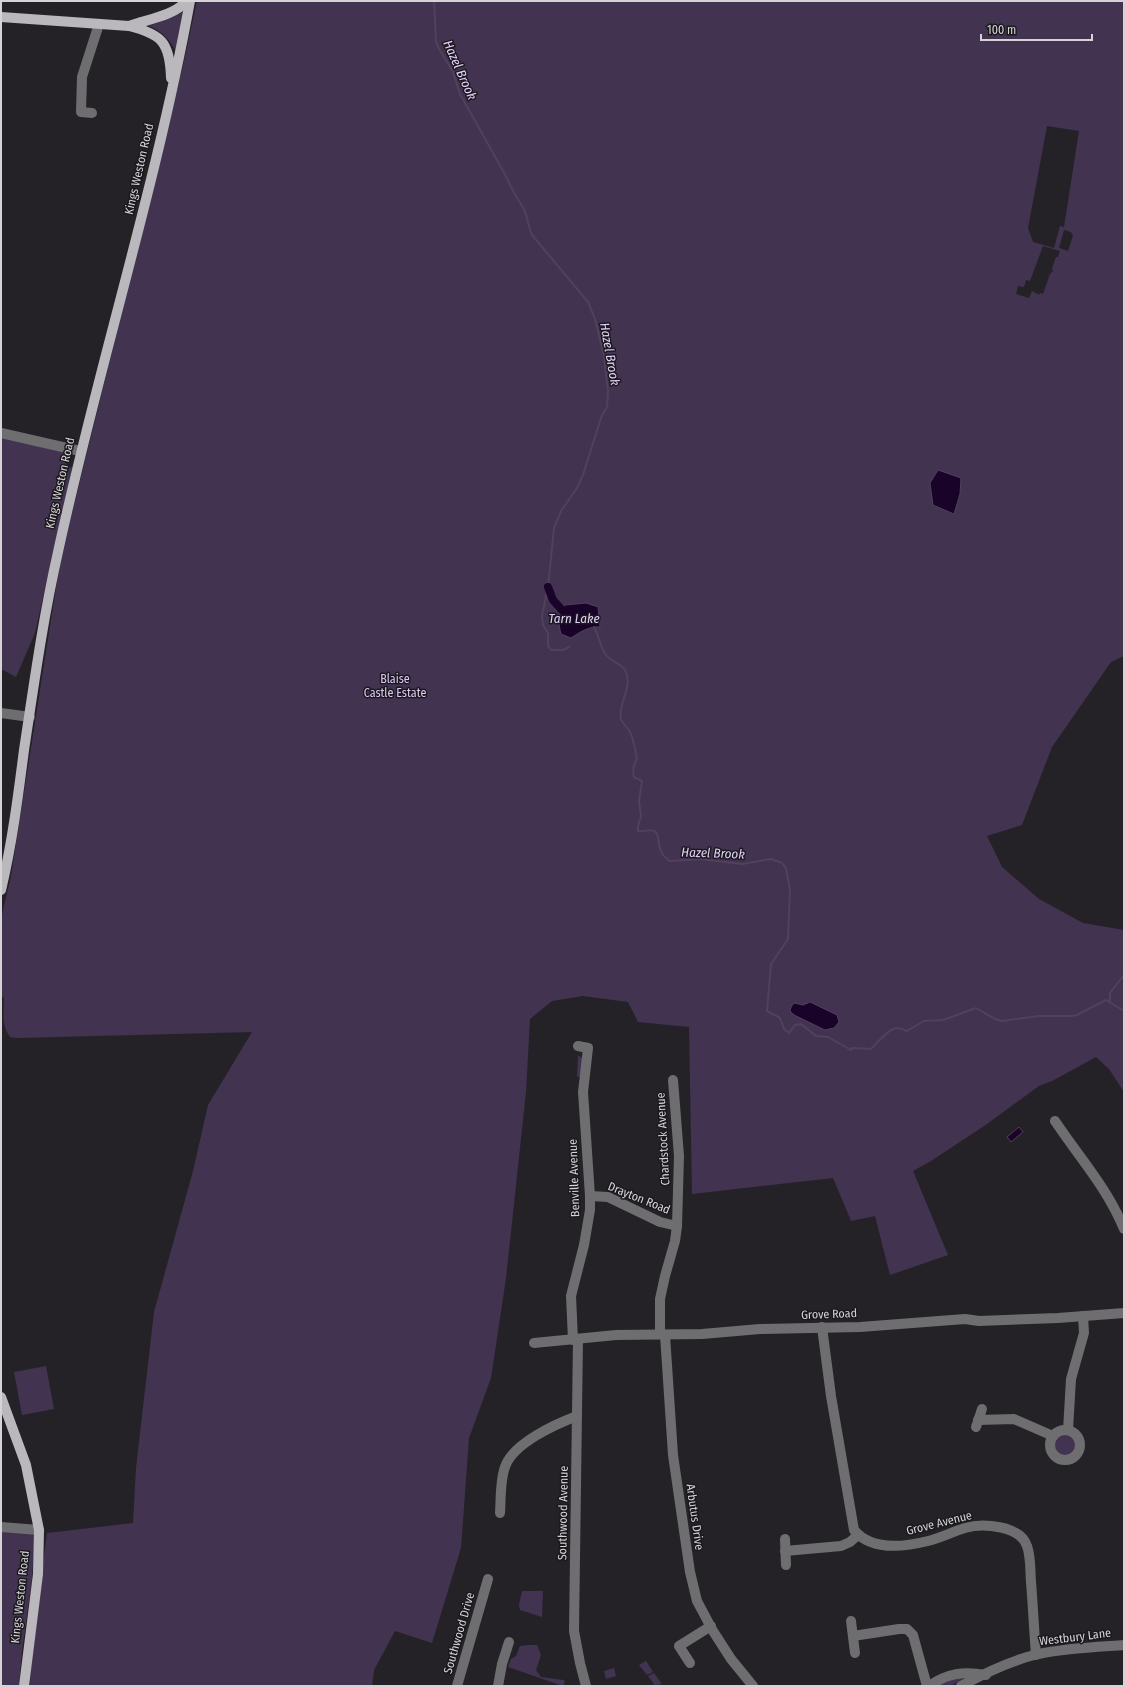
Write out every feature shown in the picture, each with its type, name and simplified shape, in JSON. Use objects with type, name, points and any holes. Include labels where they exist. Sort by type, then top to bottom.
[{"type":"main road","points":[[129,26],[167,14],[189,1]]},
{"type":"main road","points":[[172,88],[179,64],[189,1]]},
{"type":"main road","points":[[1,17],[129,26],[149,31],[157,36],[168,51],[171,60],[172,88]]},
{"type":"main road","name":"Kings Weston Road","points":[[1,890],[16,808],[47,604],[80,451],[124,288],[172,88]]},
{"type":"main road","name":"Kings Weston Road","points":[[1,1397],[26,1465],[32,1487],[39,1530],[38,1574],[24,1686]]},
{"type":"street","points":[[92,113],[81,112],[82,77],[99,24]]},
{"type":"street","points":[[1,432],[80,451]]},
{"type":"street","points":[[1,713],[30,717]]},
{"type":"street","name":"Benville Avenue","points":[[575,1339],[571,1296],[587,1231],[590,1196],[583,1092],[588,1048],[578,1046]]},
{"type":"street","name":"Chardstock Avenue","points":[[662,1334],[660,1299],[675,1241],[677,1226],[679,1156],[676,1083]]},
{"type":"street","points":[[1057,1127],[1109,1198],[1116,1209],[1124,1229]]},
{"type":"street","name":"Drayton Road","points":[[590,1196],[608,1197],[648,1217],[660,1222],[677,1226]]},
{"type":"street","name":"Grove Road","points":[[534,1343],[616,1335],[884,1325],[965,1319],[979,1321],[1124,1313]]},
{"type":"street","points":[[1068,1430],[1071,1379],[1084,1333],[1083,1316]]},
{"type":"street","points":[[785,1551],[841,1546],[850,1542],[858,1535],[852,1525],[831,1396],[822,1327]]},
{"type":"street","name":"Arbutus Drive","points":[[662,1334],[673,1455],[690,1572],[698,1601],[711,1626],[731,1659],[753,1686]]},
{"type":"street","name":"Southwood Avenue","points":[[575,1339],[577,1416],[574,1630],[586,1686]]},
{"type":"street","points":[[982,1409],[977,1423],[1014,1419],[1037,1434],[1053,1436]]},
{"type":"street","points":[[500,1513],[506,1496],[504,1468],[512,1455],[540,1434],[577,1416]]},
{"type":"street","points":[[1068,1430],[1076,1435],[1080,1445],[1077,1454],[1068,1460],[1058,1458],[1051,1451],[1050,1446],[1053,1436],[1060,1431],[1068,1430]]},
{"type":"street","points":[[1,1527],[39,1530]]},
{"type":"street","name":"Grove Avenue","points":[[858,1535],[868,1541],[895,1546],[928,1541],[966,1527],[995,1527],[1008,1529],[1018,1534],[1025,1541],[1029,1558],[1036,1655]]},
{"type":"street","points":[[785,1539],[786,1565]]},
{"type":"street","name":"Southwood Drive","points":[[457,1686],[484,1583]]},
{"type":"street","points":[[851,1621],[855,1653]]},
{"type":"street","points":[[690,1663],[680,1646],[711,1626]]},
{"type":"street","points":[[853,1636],[899,1629],[906,1629],[910,1631],[913,1636],[928,1686]]},
{"type":"street","name":"Westbury Lane","points":[[961,1686],[1036,1655],[1077,1649],[1124,1645]]},
{"type":"street","points":[[498,1686],[510,1650]]},
{"type":"street","name":"Westbury Lane","points":[[928,1686],[942,1678],[961,1672],[986,1675]]},
{"type":"green space","name":"Blaise Castle Estate","points":[[197,1],[1124,1],[1124,656],[1111,662],[1052,747],[1022,825],[987,836],[1002,867],[1039,899],[1083,923],[1124,930],[1124,1092],[1109,1069],[1096,1057],[1052,1081],[1039,1086],[987,1124],[931,1161],[913,1171],[948,1255],[890,1275],[875,1216],[851,1221],[833,1178],[692,1194],[689,1027],[638,1022],[628,1002],[583,996],[552,1001],[530,1019],[526,1092],[506,1278],[491,1378],[469,1438],[461,1548],[432,1643],[395,1631],[374,1670],[372,1686],[30,1686],[31,1656],[47,1533],[133,1523],[136,1468],[154,1312],[193,1171],[208,1105],[252,1032],[10,1037],[5,1028],[4,998],[1,995],[1,919],[11,876],[58,575],[70,521],[182,70]],"holes":[[[1047,126],[1079,131],[1064,227],[1060,226],[1054,248],[1033,242],[1028,228]],[[1064,230],[1071,232],[1073,236],[1068,251],[1059,248]],[[1043,246],[1060,251],[1058,257],[1056,257],[1052,268],[1053,271],[1050,274],[1043,294],[1040,293],[1039,295],[1032,291],[1029,298],[1016,294],[1018,286],[1024,287],[1026,280],[1030,281]]]},
{"type":"green space","points":[[184,12],[176,51],[165,36],[158,30],[149,26]]},
{"type":"green space","points":[[1,435],[60,451],[66,455],[65,463],[72,468],[35,633],[16,677],[1,669]]},
{"type":"green space","points":[[578,1055],[583,1059],[581,1076],[577,1077]]},
{"type":"green space","points":[[46,1366],[54,1409],[22,1415],[14,1372]]},
{"type":"green space","points":[[1065,1433],[1073,1437],[1077,1445],[1073,1453],[1065,1457],[1057,1453],[1053,1445],[1057,1437]]},
{"type":"green space","points":[[1,1529],[35,1533],[32,1579],[22,1651],[19,1686],[1,1686]]},
{"type":"green space","points":[[522,1591],[543,1591],[542,1617],[520,1610],[519,1605]]},
{"type":"green space","points":[[537,1645],[541,1655],[536,1670],[541,1677],[563,1680],[565,1681],[563,1686],[508,1667],[511,1659],[516,1656],[520,1646]]},
{"type":"green space","points":[[646,1661],[653,1672],[647,1675],[639,1665]]},
{"type":"green space","points":[[614,1668],[616,1676],[606,1679],[604,1671]]},
{"type":"green space","points":[[654,1673],[662,1684],[652,1686],[654,1684],[648,1676]]},
{"type":"green space","points":[[968,1675],[951,1686],[936,1686],[939,1684]]},
{"type":"water","points":[[938,470],[961,478],[960,494],[954,514],[933,505],[930,483]]},
{"type":"water","name":"Tarn Lake","points":[[586,603],[598,607],[600,627],[588,628],[571,638],[561,634],[559,619],[565,605]]},
{"type":"water","points":[[810,1002],[837,1015],[839,1022],[834,1028],[825,1030],[794,1015],[790,1011],[794,1003],[803,1005]]},
{"type":"water","points":[[1019,1127],[1023,1132],[1011,1142],[1007,1137]]},
{"type":"waterway","name":"Hazel Brook","points":[[434,1],[436,42],[453,72],[460,94],[524,210],[532,235],[588,302],[595,319],[604,356],[608,392],[607,407],[602,415],[583,475],[577,488],[561,511],[554,528],[548,587],[542,616],[543,625],[548,633],[548,646],[551,650],[563,650],[569,647]]},
{"type":"waterway","points":[[548,587],[553,600],[562,610]]},
{"type":"waterway","name":"Hazel Brook","points":[[594,627],[606,655],[619,664],[625,670],[627,676],[627,689],[620,714],[621,719],[629,730],[634,743],[637,758],[633,772],[634,777],[642,781],[639,801],[641,816],[638,831],[654,831],[658,836],[662,853],[670,861],[700,859],[742,864],[771,859],[782,863],[786,868],[790,890],[788,939],[771,964],[767,1011],[780,1018],[784,1029],[789,1033],[795,1025],[801,1024],[816,1036],[828,1037],[851,1050],[852,1048],[871,1049],[890,1030],[898,1028],[907,1031],[924,1021],[943,1020],[976,1008],[995,1019],[1002,1021],[1039,1016],[1077,1015],[1106,1000],[1124,1011]]},
{"type":"waterway","points":[[1110,1002],[1110,993],[1124,975]]}]
